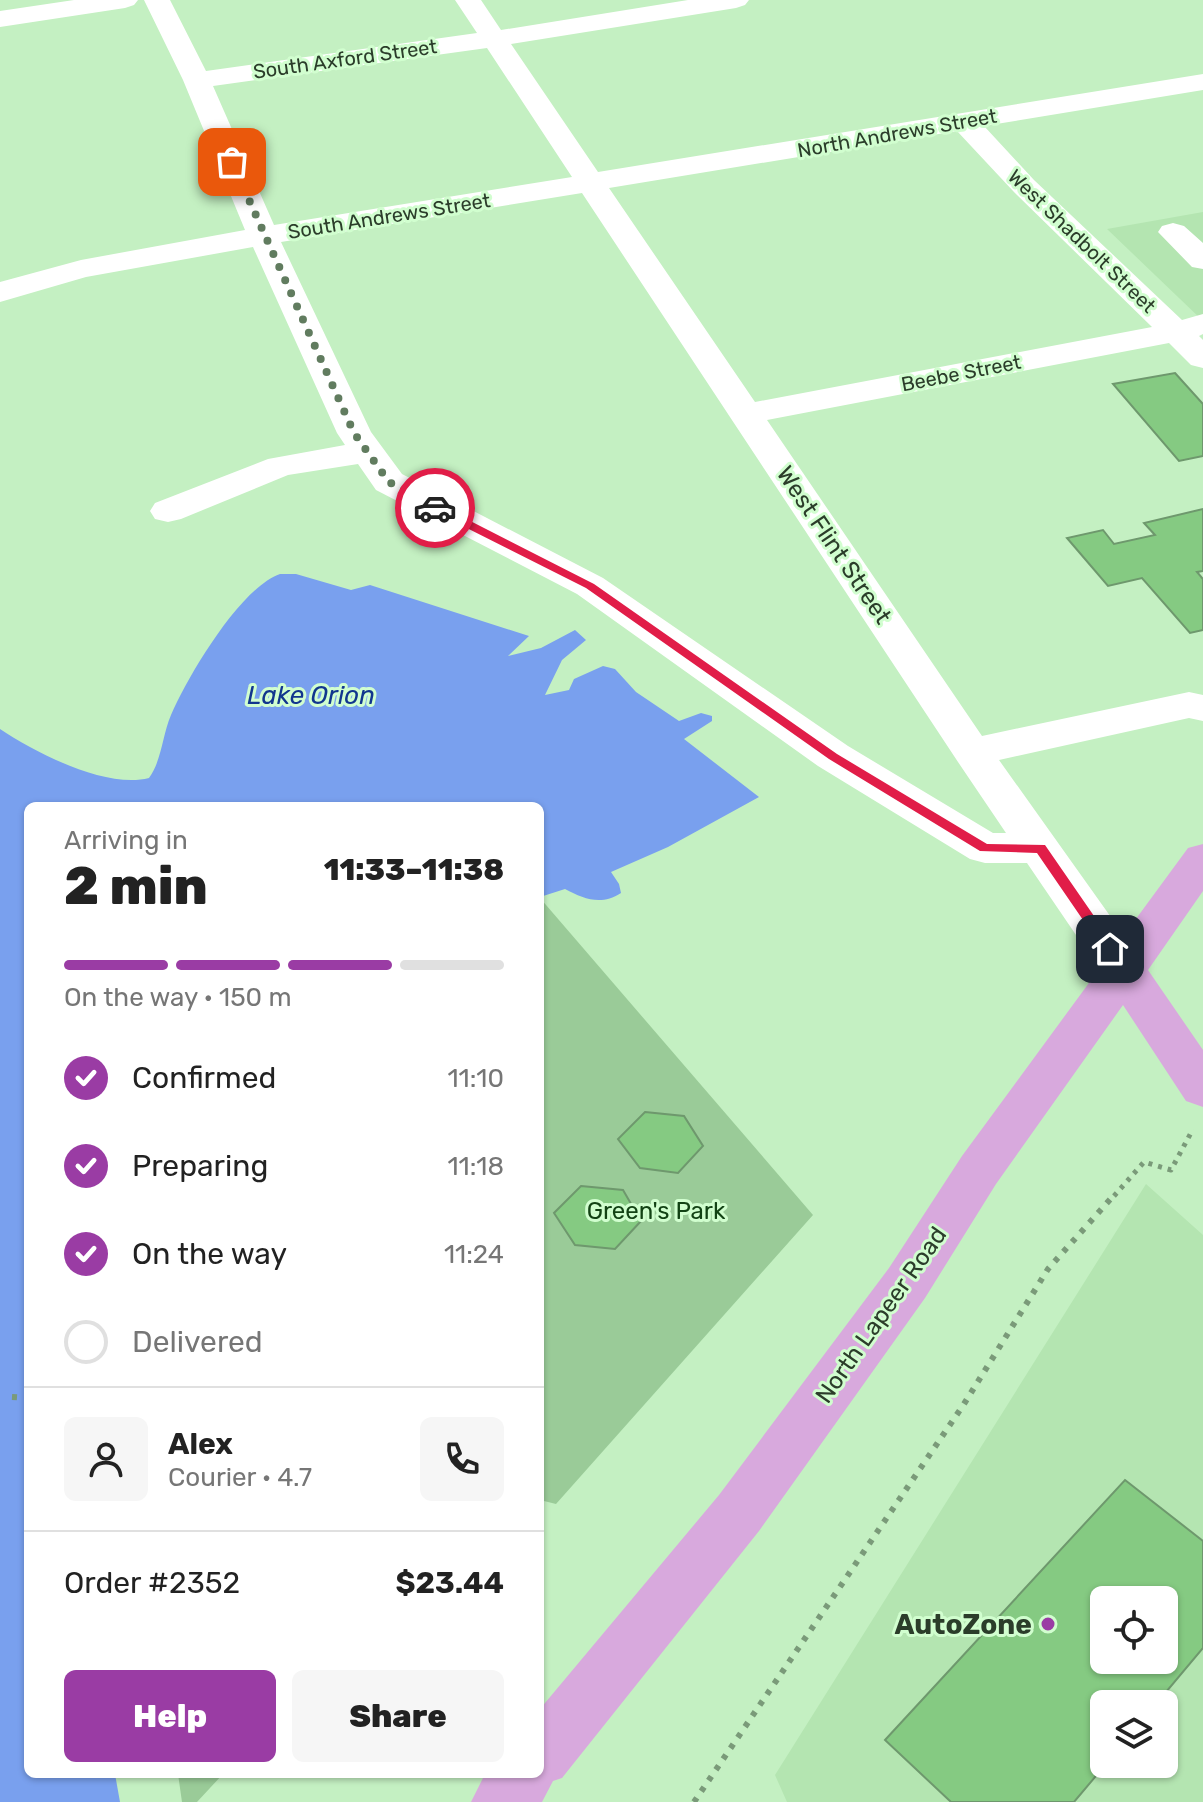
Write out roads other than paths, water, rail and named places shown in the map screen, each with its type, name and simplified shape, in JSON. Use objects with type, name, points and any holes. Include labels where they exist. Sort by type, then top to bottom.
[{"type":"main road","name":"North Lapeer Road","points":[[544,1751],[739,1513],[907,1283],[979,1170],[1203,859]]},
{"type":"main road","name":"West Flint Street","points":[[1124,970],[1200,1105]]},
{"type":"main road","points":[[502,1802],[522,1778]]},
{"type":"street","points":[[0,19],[125,0]]},
{"type":"street","points":[[157,0],[197,80],[263,236],[354,433],[389,482],[590,586],[833,756],[985,848],[1041,848]]},
{"type":"street","name":"West Flint Street","points":[[468,0],[972,752],[1124,970]]},
{"type":"street","name":"South Axford Street","points":[[197,80],[494,39],[736,0]]},
{"type":"street","name":"North Andrews Street","points":[[592,184],[1203,82]]},
{"type":"street","name":"West Shadbolt Street","points":[[963,121],[1024,186],[1190,328],[1203,358]]},
{"type":"street","name":"South Andrews Street","points":[[0,292],[81,269],[263,236],[592,184]]},
{"type":"street","points":[[1173,232],[1203,260]]},
{"type":"street","name":"Beebe Street","points":[[746,414],[1190,328]]},
{"type":"street","points":[[168,511],[280,466],[366,452]]},
{"type":"street","points":[[972,752],[1189,705],[1203,708]]},
{"type":"water","name":"Lake Orion","points":[[280,574],[296,574],[351,590],[370,585],[529,636],[508,656],[541,648],[575,630],[586,640],[562,660],[545,695],[569,690],[574,679],[603,666],[615,669],[636,692],[679,721],[701,713],[712,716],[712,721],[684,739],[759,797],[668,847],[611,872],[621,893],[600,900],[565,889],[544,896],[544,802],[24,802],[24,1778],[116,1778],[120,1802],[0,1802],[0,729],[52,758],[92,774],[132,780],[149,778],[157,764],[171,715],[202,657],[232,614],[265,582]]},
{"type":"place","name":"AutoZone","points":[[1048,1624]]},
{"type":"park label","name":"Green's Park","points":[[656,1211]]}]
